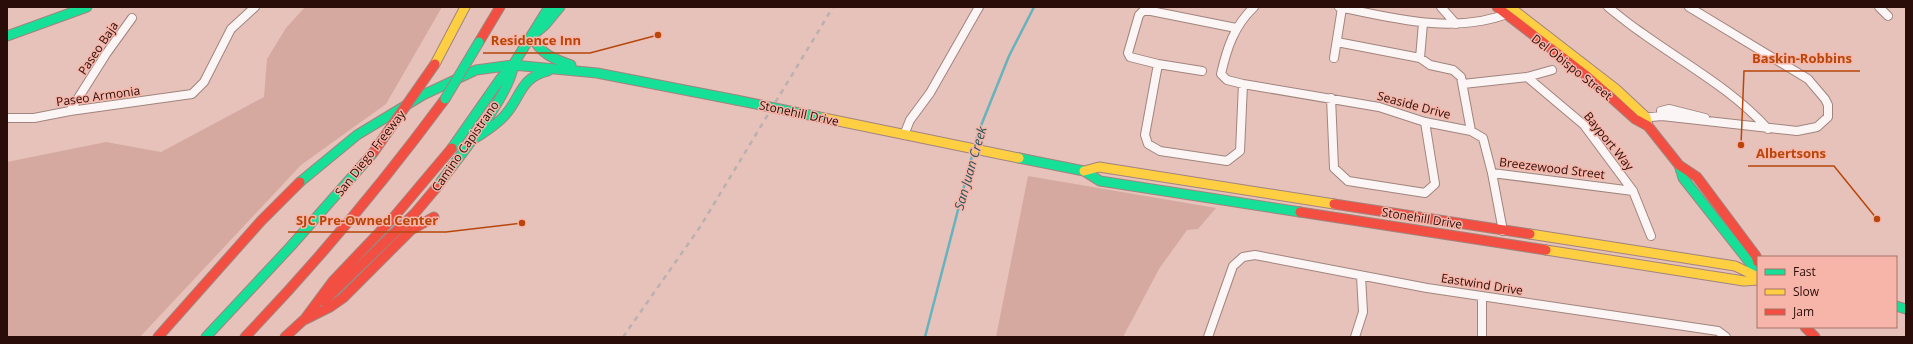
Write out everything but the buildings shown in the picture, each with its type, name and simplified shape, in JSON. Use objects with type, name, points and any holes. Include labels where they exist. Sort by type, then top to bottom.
[{"type":"main road","points":[[7,36],[45,20],[87,7]]},
{"type":"main road","name":"San Diego Freeway","points":[[206,337],[246,297],[311,226],[373,153],[435,64],[465,7]]},
{"type":"main road","points":[[245,337],[279,302],[372,197],[444,99],[500,7]]},
{"type":"main road","name":"Camino Capistrano","points":[[304,320],[322,295],[393,218],[454,146],[501,78],[513,65],[549,7]]},
{"type":"main road","points":[[560,7],[545,25],[532,36],[535,46],[544,54],[585,71]]},
{"type":"main road","name":"Del Obispo Street","points":[[1497,7],[1510,11],[1616,88],[1647,122],[1679,165],[1683,178],[1739,251],[1757,272]]},
{"type":"main road","name":"Del Obispo Street","points":[[1510,11],[1635,119],[1647,122]]},
{"type":"main road","name":"Stonehill Drive","points":[[158,337],[270,211],[325,159],[400,107],[467,72],[492,65],[550,67],[652,82],[1084,171],[1100,181],[1744,281],[1757,280]]},
{"type":"main road","name":"Camino Capistrano","points":[[285,337],[346,282],[415,214],[444,179],[491,112],[511,78],[513,65]]},
{"type":"main road","points":[[470,142],[490,130],[508,111],[530,76],[546,71],[585,71]]},
{"type":"main road","points":[[322,295],[389,228],[398,221],[415,214],[413,206],[441,172],[454,146]]},
{"type":"main road","name":"Del Obispo Street","points":[[1679,165],[1697,177],[1757,259]]},
{"type":"main road","name":"Stonehill Drive","points":[[1084,171],[1098,168],[1735,266],[1757,277]]},
{"type":"main road","points":[[304,320],[330,307],[343,298],[412,230],[423,222],[434,218]]},
{"type":"main road","points":[[1482,241],[1503,230]]},
{"type":"main road","points":[[1806,328],[1815,337]]},
{"type":"street","name":"Paseo Armonia","points":[[7,118],[34,118],[70,110],[144,102],[192,94],[204,82],[231,29],[255,7]]},
{"type":"street","points":[[904,134],[910,120],[930,93],[979,7]]},
{"type":"street","points":[[1202,71],[1136,60],[1130,57],[1128,52],[1138,15],[1143,11],[1151,11],[1236,28],[1254,7]]},
{"type":"street","points":[[1334,58],[1340,7],[1423,23],[1456,24],[1473,23],[1510,11]]},
{"type":"street","points":[[1441,7],[1456,24]]},
{"type":"street","points":[[1608,7],[1647,37],[1738,98],[1754,112],[1768,129]]},
{"type":"street","points":[[1647,122],[1662,116],[1768,129],[1797,131],[1817,127],[1828,117],[1828,105],[1825,99],[1808,79],[1689,7]]},
{"type":"street","points":[[1879,7],[1888,16]]},
{"type":"street","name":"Paseo Baja","points":[[70,110],[106,54],[132,18]]},
{"type":"street","points":[[1420,58],[1423,23]]},
{"type":"street","name":"Seaside Drive","points":[[1236,28],[1228,44],[1221,74],[1227,80],[1379,107],[1425,122],[1471,131]]},
{"type":"street","points":[[1337,42],[1420,58],[1430,65],[1453,70],[1461,76],[1471,131],[1483,138],[1492,173],[1503,230]]},
{"type":"street","points":[[1158,64],[1145,135],[1148,144],[1160,151],[1227,161],[1240,151],[1243,84]]},
{"type":"street","points":[[1463,84],[1528,76],[1552,70]]},
{"type":"street","name":"Bayport Way","points":[[1528,76],[1584,125],[1633,191],[1651,236]]},
{"type":"street","points":[[1331,98],[1334,168],[1348,181],[1425,193],[1435,184],[1425,122]]},
{"type":"street","name":"Breezewood Street","points":[[1492,173],[1633,191]]},
{"type":"street","name":"Eastwind Drive","points":[[1208,337],[1233,266],[1243,257],[1255,255],[1361,276],[1722,334]]},
{"type":"street","points":[[1355,337],[1363,312],[1361,276]]},
{"type":"street","points":[[1482,296],[1482,337]]},
{"type":"shaded area","points":[[305,7],[442,7],[386,104],[301,165],[140,337],[7,337],[7,162],[106,142],[161,152],[264,97],[267,59],[286,28]]},
{"type":"shaded area","points":[[1028,176],[1216,208],[1198,229],[1187,230],[1159,269],[1123,337],[996,337]]},
{"type":"waterway","name":"San Juan Creek","points":[[925,337],[978,133],[1009,56],[1034,7]]},
{"type":"railway","points":[[623,337],[700,227],[833,7]]},
{"type":"traffic: fast","points":[[7,36],[87,7]]},
{"type":"traffic: fast","points":[[452,148],[501,78],[513,65],[549,7]]},
{"type":"traffic: fast","points":[[560,7],[545,25],[532,36],[539,48],[547,55],[571,65]]},
{"type":"traffic: fast","points":[[445,99],[479,42]]},
{"type":"traffic: fast","points":[[513,65],[597,73],[736,100]]},
{"type":"traffic: fast","points":[[300,182],[357,135],[423,95],[456,78],[476,70],[513,65]]},
{"type":"traffic: fast","points":[[436,188],[491,112],[511,78],[513,68]]},
{"type":"traffic: fast","points":[[474,139],[491,128],[506,114],[526,81],[539,73],[548,71]]},
{"type":"traffic: fast","points":[[736,100],[819,117]]},
{"type":"traffic: fast","points":[[206,337],[291,246],[373,153]]},
{"type":"traffic: fast","points":[[1019,158],[1084,171],[1100,181],[1300,212]]},
{"type":"traffic: fast","points":[[1679,165],[1683,178],[1757,272]]},
{"type":"traffic: fast","points":[[1897,306],[1906,309]]},
{"type":"traffic: slow","points":[[435,64],[465,7]]},
{"type":"traffic: slow","points":[[1510,7],[1616,89],[1646,117],[1648,126]]},
{"type":"traffic: slow","points":[[819,117],[1019,158]]},
{"type":"traffic: slow","points":[[1084,171],[1099,167],[1334,204]]},
{"type":"traffic: slow","points":[[1530,234],[1735,266],[1757,277]]},
{"type":"traffic: slow","points":[[1546,250],[1744,281],[1757,280]]},
{"type":"traffic: jam","points":[[479,42],[500,7]]},
{"type":"traffic: jam","points":[[1497,7],[1587,76],[1635,119],[1648,126],[1679,165],[1697,177],[1757,259]]},
{"type":"traffic: jam","points":[[373,153],[435,64]]},
{"type":"traffic: jam","points":[[245,337],[350,222],[445,99]]},
{"type":"traffic: jam","points":[[304,320],[333,281],[393,218],[452,148]]},
{"type":"traffic: jam","points":[[158,337],[261,221],[300,182]]},
{"type":"traffic: jam","points":[[324,301],[415,213],[436,188]]},
{"type":"traffic: jam","points":[[1334,204],[1530,234]]},
{"type":"traffic: jam","points":[[1300,212],[1546,250]]},
{"type":"traffic: jam","points":[[306,319],[330,307],[343,298],[411,230],[434,217]]},
{"type":"traffic: jam","points":[[285,337],[309,315]]},
{"type":"traffic: jam","points":[[1806,328],[1815,337]]},
{"type":"place","name":"Residence Inn","points":[[658,35]]},
{"type":"place","name":"Baskin-Robbins","points":[[1741,145]]},
{"type":"place","name":"Albertsons","points":[[1877,219]]},
{"type":"place","name":"SJC Pre-Owned Center","points":[[522,223]]}]
